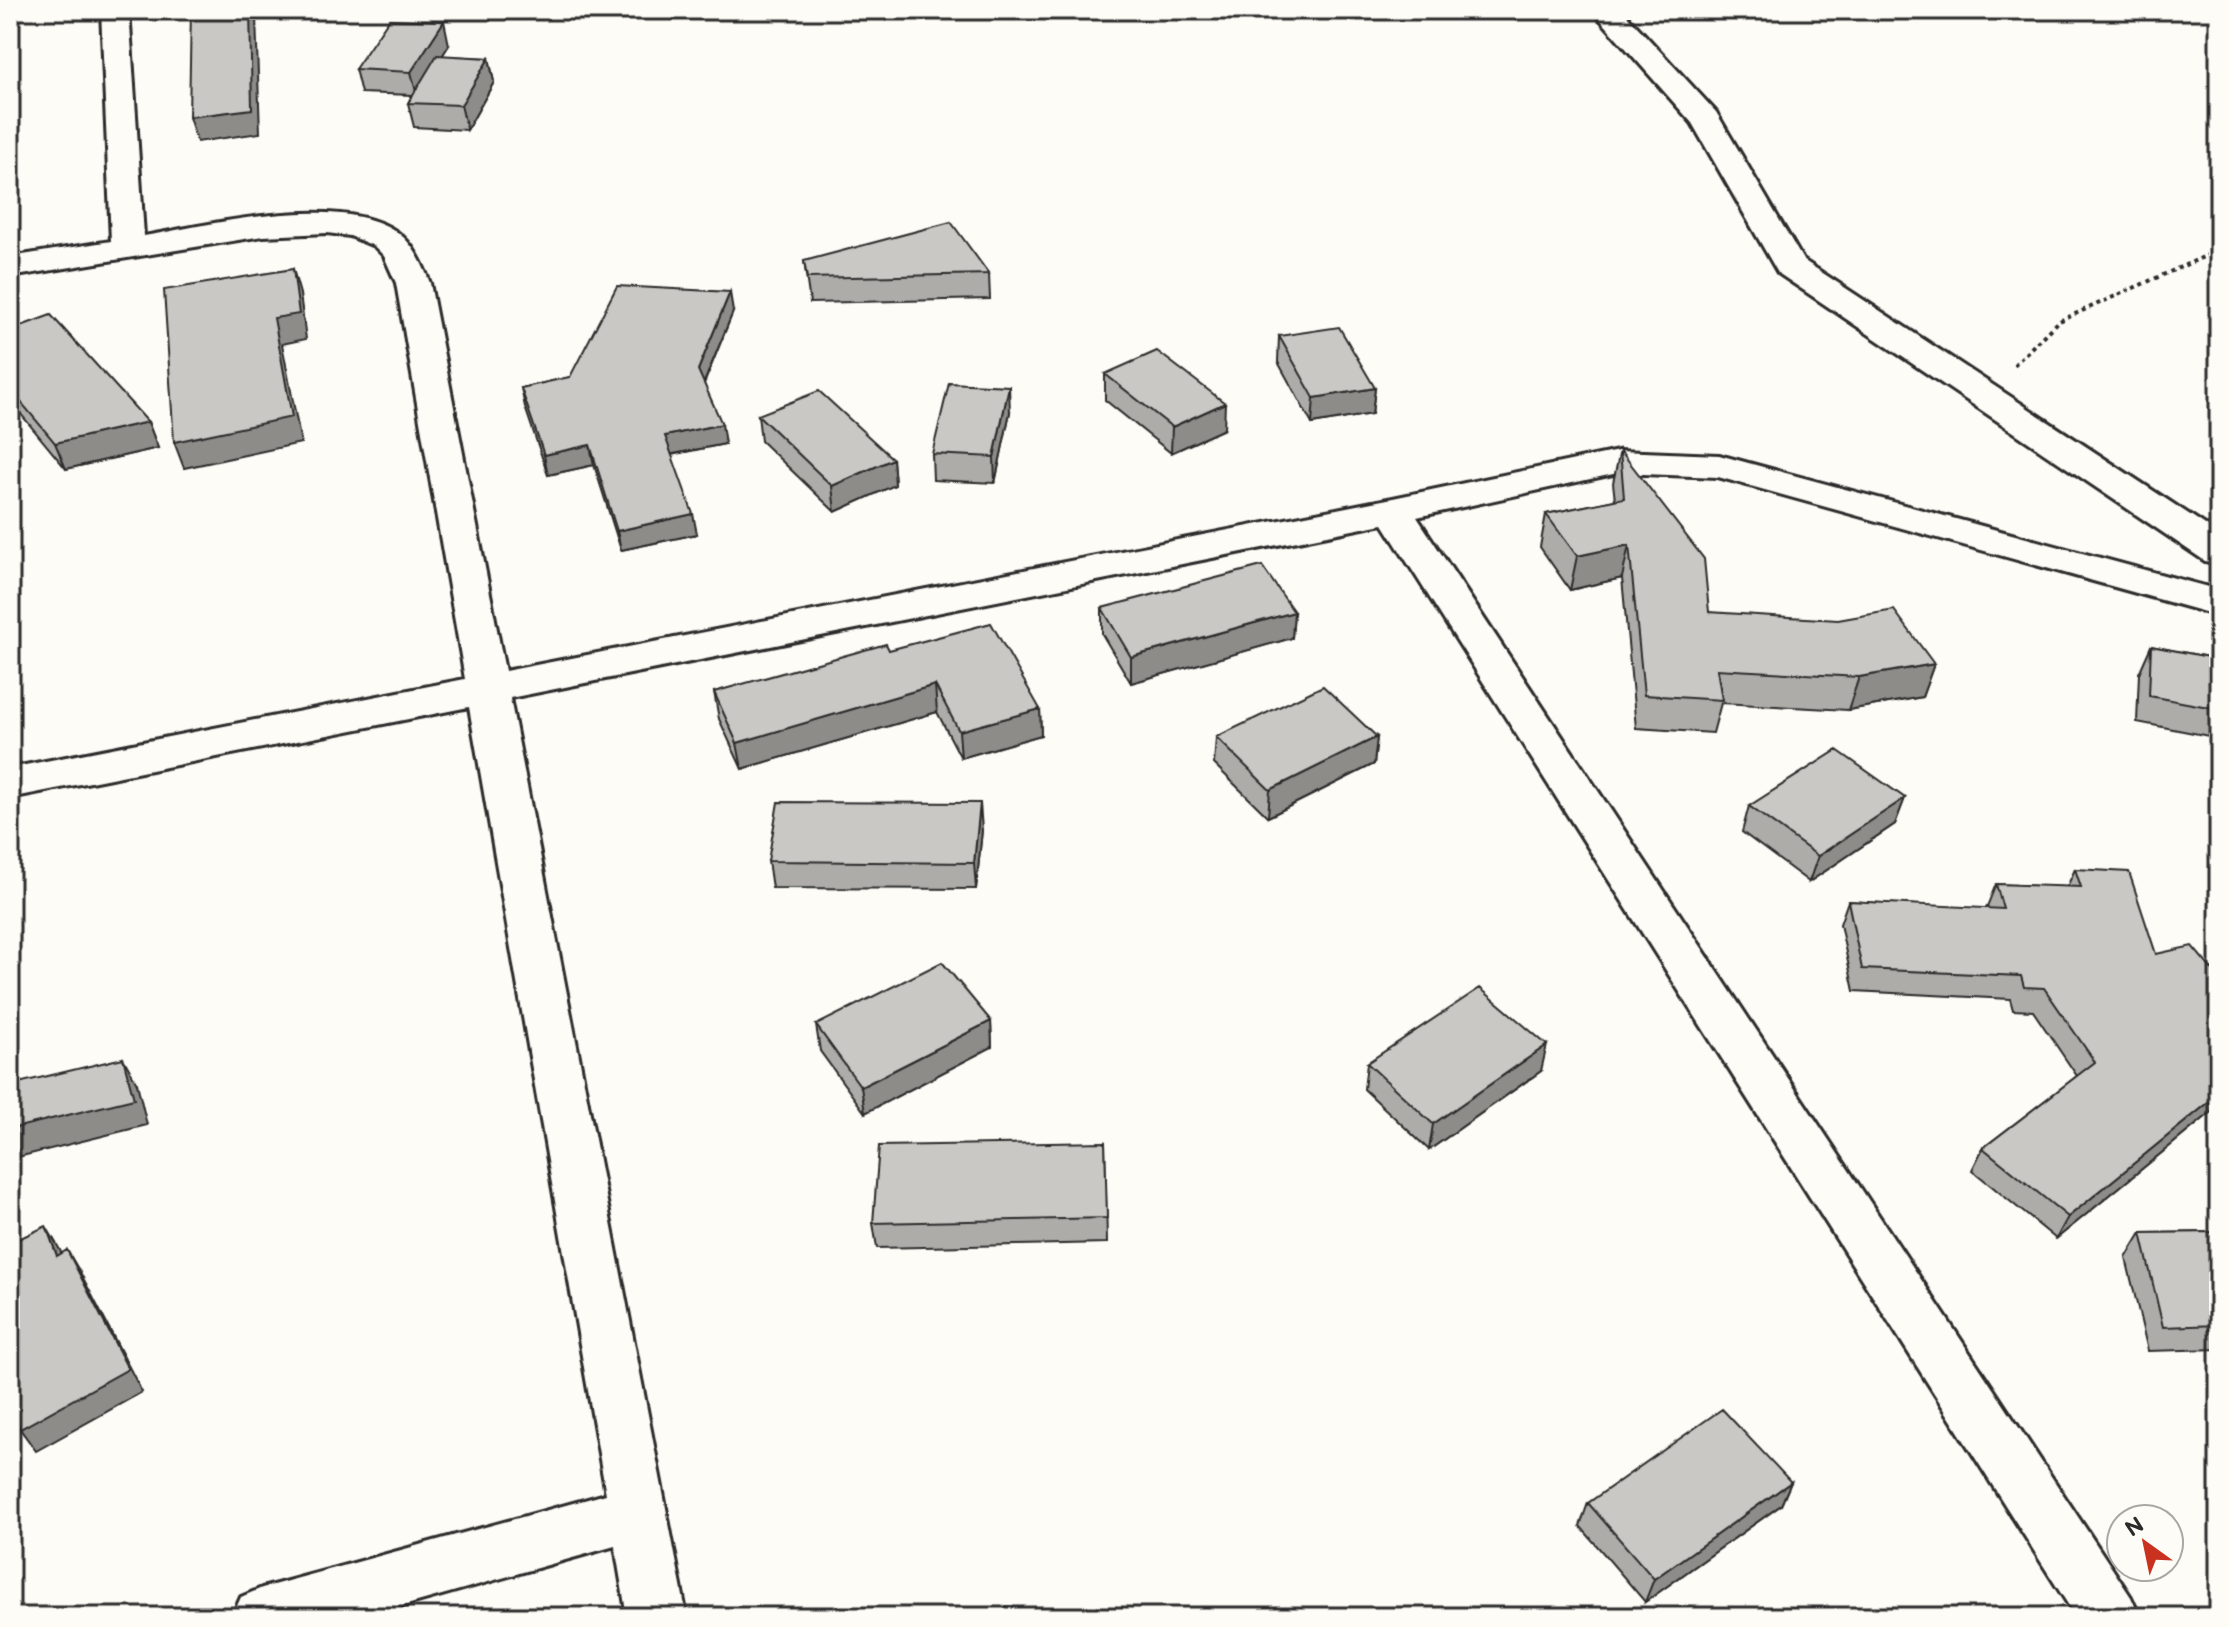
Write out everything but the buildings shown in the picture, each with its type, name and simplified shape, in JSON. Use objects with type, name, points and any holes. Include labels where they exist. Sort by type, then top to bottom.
[{"type":"street","points":[[115,10],[128,249]]},
{"type":"street","points":[[1606,10],[1705,119],[1790,266],[2219,552]]},
{"type":"street","points":[[10,267],[249,229],[323,224],[348,225],[380,236],[403,256],[413,283],[490,690],[657,1617]]},
{"type":"street","points":[[10,783],[1393,510],[1618,462],[1719,466],[2219,603]]},
{"type":"street","points":[[1393,510],[2110,1617]]},
{"type":"street","points":[[262,1617],[640,1512]]},
{"type":"path","points":[[1986,395],[2057,322],[2219,250]]}]
